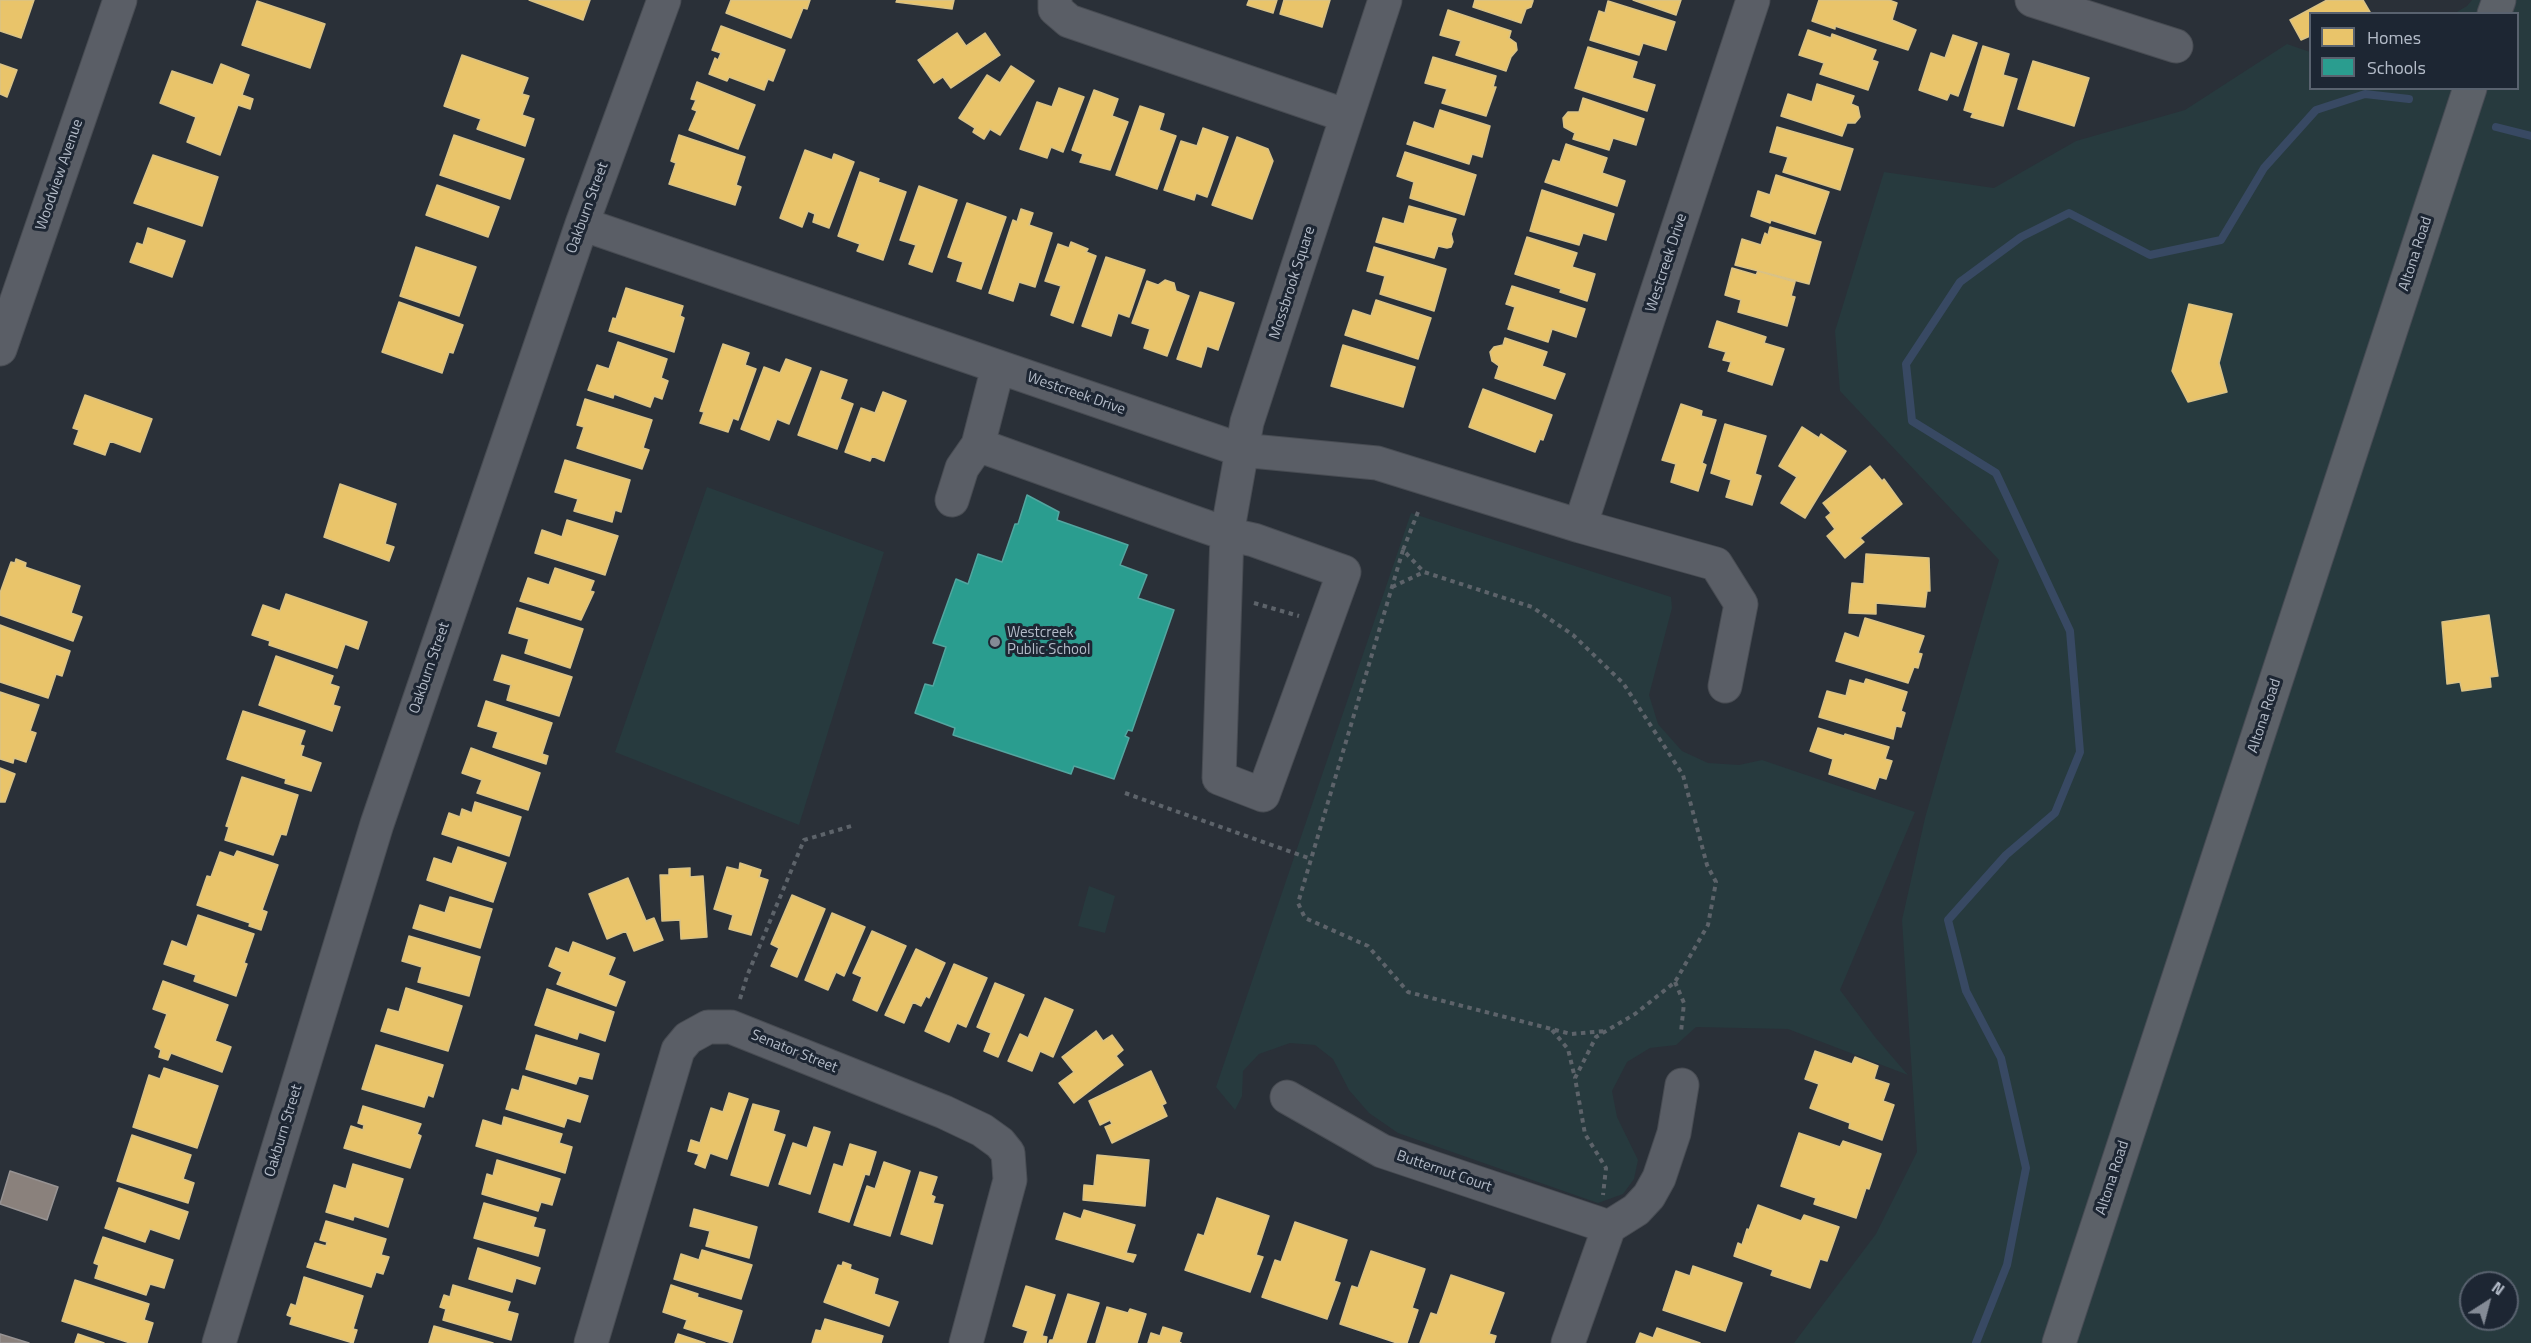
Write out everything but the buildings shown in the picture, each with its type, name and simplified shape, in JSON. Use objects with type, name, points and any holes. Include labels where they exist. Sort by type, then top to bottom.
[{"type":"main road","name":"Altona Road","points":[[2059,1343],[2469,90]]},
{"type":"street","name":"Woodview Avenue","points":[[0,349],[120,0]]},
{"type":"street","name":"Oakburn Street","points":[[219,1343],[377,824],[582,224],[664,0]]},
{"type":"street","points":[[1055,0],[1055,9],[1069,21],[1347,116]]},
{"type":"street","name":"Mossbrook Square","points":[[1325,625],[1263,795],[1219,778],[1227,534],[1237,488],[1241,450],[1247,422],[1384,0]]},
{"type":"street","name":"Westcreek Drive","points":[[1580,526],[1754,0]]},
{"type":"street","points":[[2032,0],[2176,46]]},
{"type":"street","name":"Westcreek Drive","points":[[582,224],[1241,450],[1377,463],[1580,526],[1716,564],[1741,604],[1725,686]]},
{"type":"street","points":[[952,500],[962,468],[978,445],[999,367]]},
{"type":"street","points":[[978,445],[1227,534],[1254,540],[1344,572],[1325,625]]},
{"type":"street","name":"Senator Street","points":[[591,1343],[678,1050],[688,1038],[708,1027],[730,1027],[944,1112],[982,1130],[1000,1143],[1008,1154],[1011,1180],[966,1343]]},
{"type":"street","points":[[1568,1343],[1609,1227],[1636,1210],[1649,1196],[1659,1178],[1674,1133],[1682,1085]]},
{"type":"street","name":"Butternut Court","points":[[1287,1097],[1382,1151],[1609,1227]]},
{"type":"path","points":[[1418,512],[1403,550],[1298,903],[1305,918],[1368,946],[1408,992],[1571,1034],[1606,1031]]},
{"type":"path","points":[[1403,550],[1424,572],[1532,607],[1573,635],[1623,683],[1683,775],[1707,866],[1716,882],[1708,925],[1675,982],[1635,1014],[1596,1037],[1575,1078]]},
{"type":"path","points":[[1392,587],[1424,572]]},
{"type":"path","points":[[1225,594],[1284,610],[1325,625]]},
{"type":"path","points":[[1125,793],[1311,860]]},
{"type":"path","points":[[730,1027],[747,976],[804,840],[855,825]]},
{"type":"path","points":[[1675,982],[1684,1003],[1681,1032]]},
{"type":"path","points":[[1551,1030],[1568,1049],[1585,1134],[1606,1168],[1602,1202],[1609,1227]]},
{"type":"green space","points":[[2472,0],[2531,0],[2531,1343],[1794,1343],[1876,1234],[1917,1152],[1902,920],[1925,818],[1999,560],[1840,391],[1835,331],[1884,172],[1994,188],[2076,141],[2185,110],[2287,44],[2309,52],[2309,90],[2519,90],[2519,12],[2457,12]]},
{"type":"green space","points":[[707,487],[884,552],[799,825],[615,752]]},
{"type":"green space","points":[[1411,513],[1671,597],[1672,608],[1649,695],[1658,724],[1682,751],[1708,763],[1739,765],[1762,760],[1915,812],[1840,990],[1875,1037],[1908,1075],[1788,1029],[1696,1027],[1676,1045],[1650,1048],[1627,1062],[1612,1091],[1617,1117],[1638,1160],[1634,1179],[1623,1194],[1598,1203],[1398,1133],[1369,1113],[1349,1090],[1333,1059],[1315,1045],[1290,1043],[1259,1054],[1243,1071],[1242,1096],[1235,1110],[1216,1087]]},
{"type":"green space","points":[[1089,886],[1115,896],[1105,933],[1078,926]]},
{"type":"waterway","points":[[1976,1343],[2007,1265],[2026,1168],[2001,1058],[1966,991],[1948,920],[2006,855],[2055,813],[2080,752],[2070,631],[1996,473],[1912,421],[1906,364],[1960,282],[2021,237],[2069,213],[2150,255],[2221,240],[2264,168],[2316,110],[2365,94],[2409,99]]},
{"type":"waterway","points":[[2496,127],[2531,136]]},
{"type":"place","name":"Westcreek Public School","points":[[995,642]]}]
